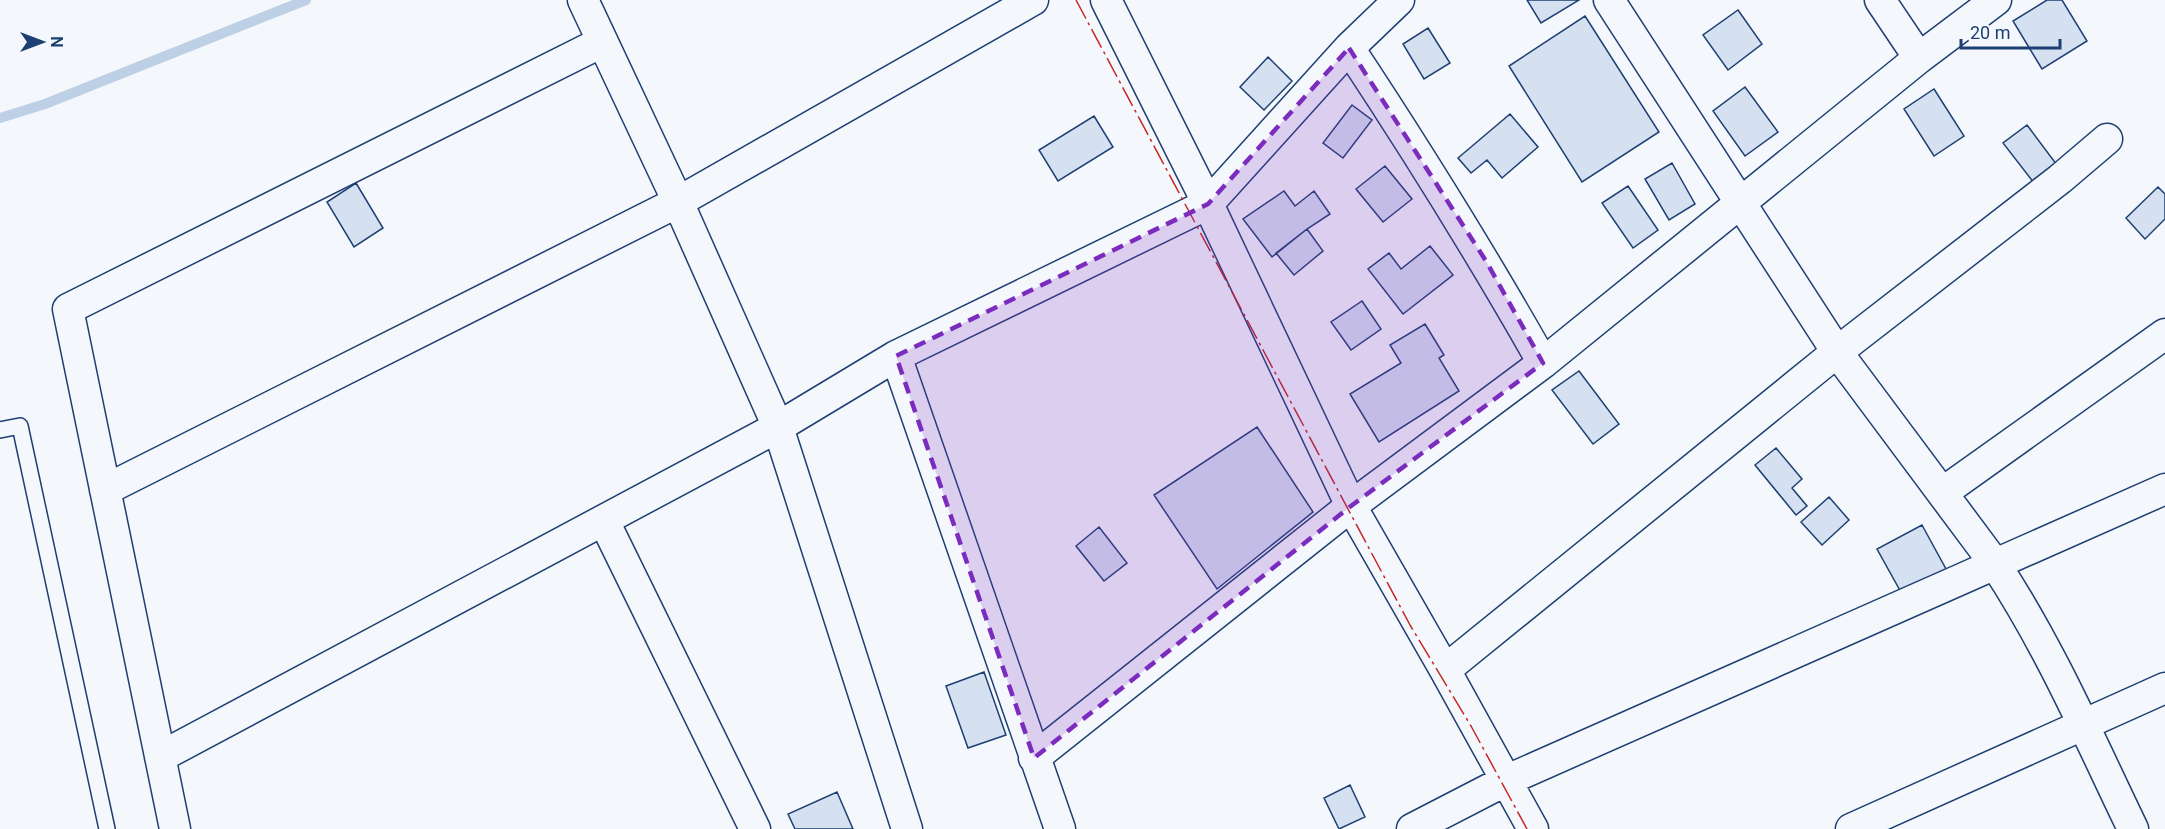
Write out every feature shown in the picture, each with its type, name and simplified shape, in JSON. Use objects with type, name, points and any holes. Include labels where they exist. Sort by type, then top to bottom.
[{"type":"street","points":[[583,0],[678,202],[778,427],[906,829]]},
{"type":"street","points":[[105,490],[678,202],[1034,0]]},
{"type":"street","points":[[1106,0],[1208,204],[1351,506],[1533,829]]},
{"type":"street","points":[[160,757],[778,427],[896,356],[1208,204],[1349,48],[1399,0]]},
{"type":"street","points":[[1609,0],[1837,352],[2018,598],[2083,724],[2133,829]]},
{"type":"street","points":[[1880,0],[1919,58]]},
{"type":"street","points":[[1034,758],[1351,506],[1543,363],[1919,58],[1996,0]]},
{"type":"street","points":[[175,829],[68,309],[602,42]]},
{"type":"street","points":[[1349,48],[1480,251],[1543,363]]},
{"type":"street","points":[[1445,670],[1837,352],[2108,139]]},
{"type":"street","points":[[1942,493],[2165,334]]},
{"type":"street","points":[[896,356],[1060,829]]},
{"type":"street","points":[[1412,829],[1505,781],[2165,489]]},
{"type":"street","points":[[604,521],[755,829]]},
{"type":"street","points":[[1851,829],[2165,688]]},
{"type":"lane","points":[[0,430],[20,426],[106,829]]},
{"type":"highlighted area","points":[[1349,48],[1486,261],[1543,363],[1351,506],[1034,758],[896,356],[1208,204]]},
{"type":"building","points":[[1527,0],[1579,0],[1541,23]]},
{"type":"building","points":[[2047,0],[2062,0],[2087,41],[2042,69],[2013,21]]},
{"type":"building","points":[[1738,10],[1762,44],[1728,70],[1703,35]]},
{"type":"building","points":[[1585,16],[1659,132],[1582,182],[1509,66]]},
{"type":"building","points":[[1428,28],[1450,63],[1424,79],[1403,44]]},
{"type":"building","points":[[1268,57],[1292,81],[1264,110],[1240,87]]},
{"type":"building","points":[[1745,87],[1778,132],[1745,156],[1713,111]]},
{"type":"building","points":[[1934,89],[1964,136],[1934,156],[1904,109]]},
{"type":"building","points":[[1352,105],[1372,120],[1343,158],[1323,143]]},
{"type":"building","points":[[1510,114],[1538,147],[1502,178],[1487,160],[1471,173],[1458,158]]},
{"type":"building","points":[[1094,116],[1113,147],[1058,181],[1039,150]]},
{"type":"building","points":[[2027,125],[2057,165],[2034,183],[2003,143]]},
{"type":"building","points":[[1672,163],[1695,204],[1669,220],[1645,179]]},
{"type":"building","points":[[1385,166],[1412,199],[1383,222],[1356,189]]},
{"type":"building","points":[[356,183],[383,228],[354,247],[327,202]]},
{"type":"building","points":[[1628,186],[1658,230],[1633,248],[1602,203]]},
{"type":"building","points":[[2158,187],[2165,194],[2165,219],[2145,239],[2126,218]]},
{"type":"building","points":[[1284,191],[1295,206],[1314,191],[1330,214],[1272,257],[1243,219]]},
{"type":"building","points":[[1307,229],[1323,251],[1294,275],[1276,253]]},
{"type":"building","points":[[1430,246],[1453,275],[1403,314],[1368,269],[1389,253],[1401,269]]},
{"type":"building","points":[[1362,301],[1381,329],[1351,350],[1331,322]]},
{"type":"building","points":[[1425,324],[1444,355],[1439,358],[1459,391],[1379,442],[1350,394],[1401,363],[1390,345]]},
{"type":"building","points":[[1579,371],[1619,424],[1593,444],[1552,390]]},
{"type":"building","points":[[1257,427],[1313,512],[1217,589],[1154,495]]},
{"type":"building","points":[[1776,448],[1802,479],[1792,488],[1807,506],[1796,515],[1755,465]]},
{"type":"building","points":[[1829,497],[1849,520],[1822,545],[1801,522]]},
{"type":"building","points":[[1922,525],[1946,569],[1902,594],[1877,549]]},
{"type":"building","points":[[1099,527],[1127,563],[1104,581],[1076,546]]},
{"type":"building","points":[[984,672],[1006,735],[968,748],[946,686]]},
{"type":"building","points":[[1350,785],[1365,817],[1339,829],[1324,798]]},
{"type":"building","points":[[837,792],[853,829],[795,829],[788,814]]},
{"type":"waterway","points":[[0,118],[45,104],[306,0]]},
{"type":"power","points":[[1076,0],[1410,625],[1471,726],[1527,829]]}]
